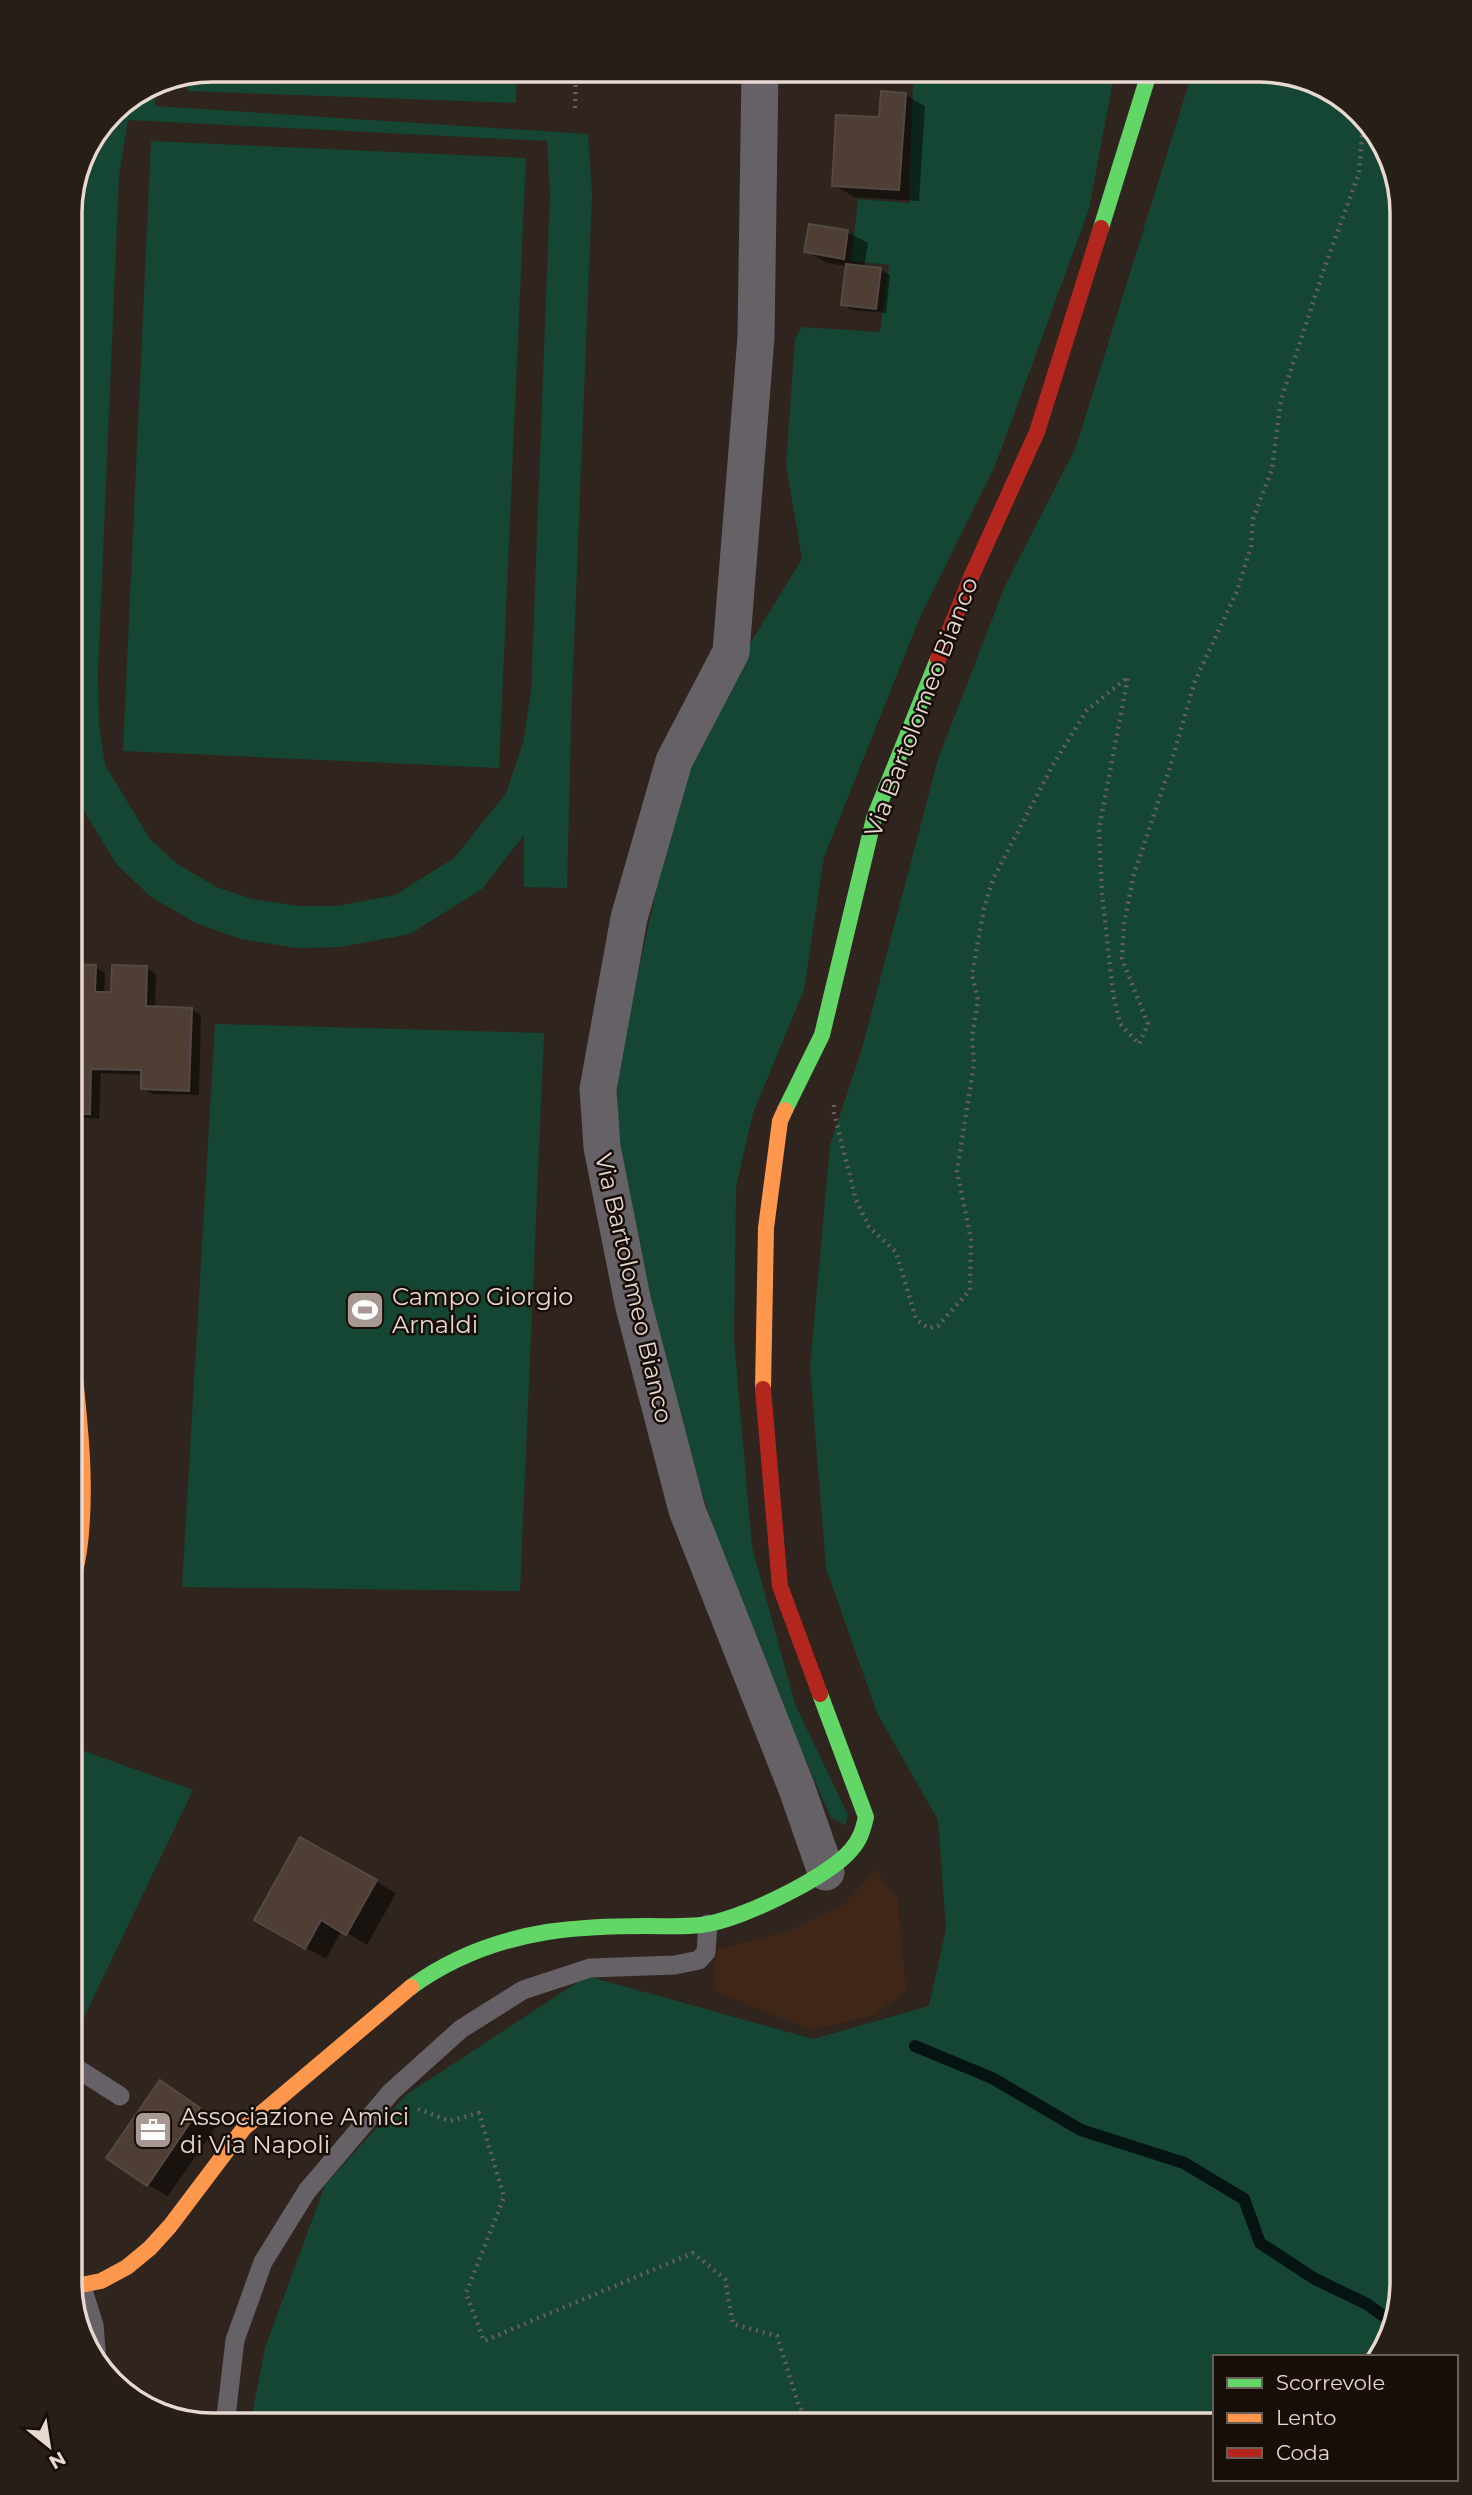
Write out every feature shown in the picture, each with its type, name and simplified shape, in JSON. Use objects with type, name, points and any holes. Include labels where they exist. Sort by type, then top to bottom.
[{"type":"street","name":"Via Bartolomeo Bianco","points":[[760,83],[756,337],[731,652],[674,761],[629,918],[598,1089],[602,1147],[633,1303],[687,1510],[797,1789],[826,1872]]},
{"type":"street","name":"Via Bartolomeo Bianco","points":[[82,2285],[116,2274],[150,2249],[181,2213],[211,2166],[245,2127],[421,1979],[444,1965],[493,1944],[534,1933],[574,1927],[708,1924],[768,1902],[826,1872],[857,1844],[864,1834],[866,1817],[780,1586],[762,1382],[766,1228],[780,1121],[822,1035],[874,818],[972,575],[1037,432],[1146,83]]},
{"type":"street","points":[[82,1486],[82,1506]]},
{"type":"lane","points":[[227,2412],[235,2340],[263,2262],[307,2191],[391,2092],[461,2029],[523,1990],[590,1968],[676,1965],[699,1960],[706,1952],[708,1924]]},
{"type":"lane","points":[[82,2072],[120,2096]]},
{"type":"lane","points":[[84,2303],[94,2326],[95,2338]]},
{"type":"path","points":[[575,108],[576,82]]},
{"type":"path","points":[[834,1101],[834,1113],[856,1200],[869,1227],[895,1252],[916,1319],[928,1328],[939,1326],[970,1290],[971,1239],[957,1171],[974,1064],[972,1036],[978,1000],[972,975],[984,908],[993,879],[1054,763],[1087,710],[1128,677],[1099,829],[1102,894],[1113,993],[1120,1024],[1139,1044],[1148,1024],[1122,959],[1124,923],[1134,874],[1195,681],[1237,591],[1251,546],[1253,519],[1272,469],[1280,400],[1359,173],[1362,133]]},
{"type":"path","points":[[391,2092],[398,2102],[450,2121],[479,2113],[504,2197],[466,2293],[484,2341],[693,2253],[725,2279],[733,2324],[777,2336],[803,2413]]},
{"type":"shaded area","points":[[876,1870],[898,1899],[906,1990],[875,2015],[811,2030],[712,1990],[716,1950],[787,1931],[843,1905]]},
{"type":"green space","points":[[213,82],[517,82],[516,103],[187,91],[187,85]]},
{"type":"green space","points":[[911,83],[1113,83],[1089,209],[995,466],[920,617],[824,857],[804,990],[753,1113],[736,1187],[734,1339],[752,1547],[795,1704],[848,1815],[845,1825],[831,1818],[742,1614],[671,1399],[618,1146],[617,1065],[671,825],[709,710],[802,559],[786,465],[795,339],[802,327],[880,332],[889,265],[851,261],[858,199],[909,203]]},
{"type":"green space","points":[[1189,83],[1285,85],[1301,89],[1332,104],[1357,127],[1376,155],[1385,179],[1390,213],[1390,2282],[1389,2299],[1380,2332],[1367,2355],[1213,2355],[1213,2413],[253,2412],[265,2348],[325,2185],[407,2094],[587,1976],[813,2039],[929,2006],[946,1929],[938,1820],[877,1713],[826,1568],[810,1367],[830,1145],[861,1052],[938,759],[1005,586],[1076,447]]},
{"type":"green space","points":[[155,96],[155,106],[588,134],[592,194],[567,888],[524,887],[524,835],[482,889],[410,934],[341,947],[296,948],[241,939],[198,924],[151,897],[117,865],[83,809],[83,196],[92,163],[109,133],[133,109]],"holes":[[[128,120],[547,141],[550,194],[531,692],[523,743],[506,793],[454,858],[395,895],[337,906],[298,906],[252,899],[216,887],[176,863],[150,839],[105,765],[99,725],[98,673],[119,176]]]},
{"type":"green space","points":[[151,141],[526,158],[499,768],[123,751]]},
{"type":"green space","name":"Campo Giorgio Arnaldi","points":[[215,1024],[544,1033],[520,1591],[182,1587]]},
{"type":"green space","points":[[82,1750],[193,1790],[82,2021]]},
{"type":"building","points":[[881,91],[906,93],[899,190],[832,186],[836,115],[879,117]]},
{"type":"building","points":[[809,224],[848,230],[844,259],[804,252]]},
{"type":"building","points":[[846,264],[881,268],[876,309],[841,305]]},
{"type":"building","points":[[83,964],[96,965],[95,992],[111,992],[112,965],[147,966],[146,1006],[192,1008],[189,1091],[141,1089],[141,1070],[91,1069],[90,1114],[83,1114]]},
{"type":"building","points":[[300,1837],[377,1880],[346,1935],[321,1920],[305,1949],[254,1920]]},
{"type":"building","points":[[160,2080],[200,2108],[147,2186],[106,2158]]},
{"type":"waterway","points":[[915,2046],[992,2078],[1081,2130],[1184,2163],[1244,2199],[1260,2243],[1315,2279],[1367,2304],[1385,2317]]},
{"type":"traffic: fast","points":[[1101,228],[1146,83]]},
{"type":"traffic: fast","points":[[785,1110],[822,1035],[874,818],[938,659]]},
{"type":"traffic: fast","points":[[411,1987],[459,1959],[493,1945],[529,1935],[584,1928],[688,1926],[717,1922],[758,1907],[823,1873],[854,1846],[861,1835],[866,1817],[820,1694]]},
{"type":"traffic: slow","points":[[763,1389],[766,1228],[780,1121],[785,1110]]},
{"type":"traffic: slow","points":[[82,1479],[82,1513]]},
{"type":"traffic: slow","points":[[82,2285],[101,2281],[127,2267],[150,2248],[170,2226],[244,2128],[411,1987]]},
{"type":"traffic: jam","points":[[938,659],[972,575],[1037,432],[1101,228]]},
{"type":"traffic: jam","points":[[763,1389],[780,1586],[820,1694]]},
{"type":"place","name":"Campo Giorgio Arnaldi","points":[[365,1310]]},
{"type":"place","name":"Associazione Amici di Via Napoli","points":[[153,2130]]}]
